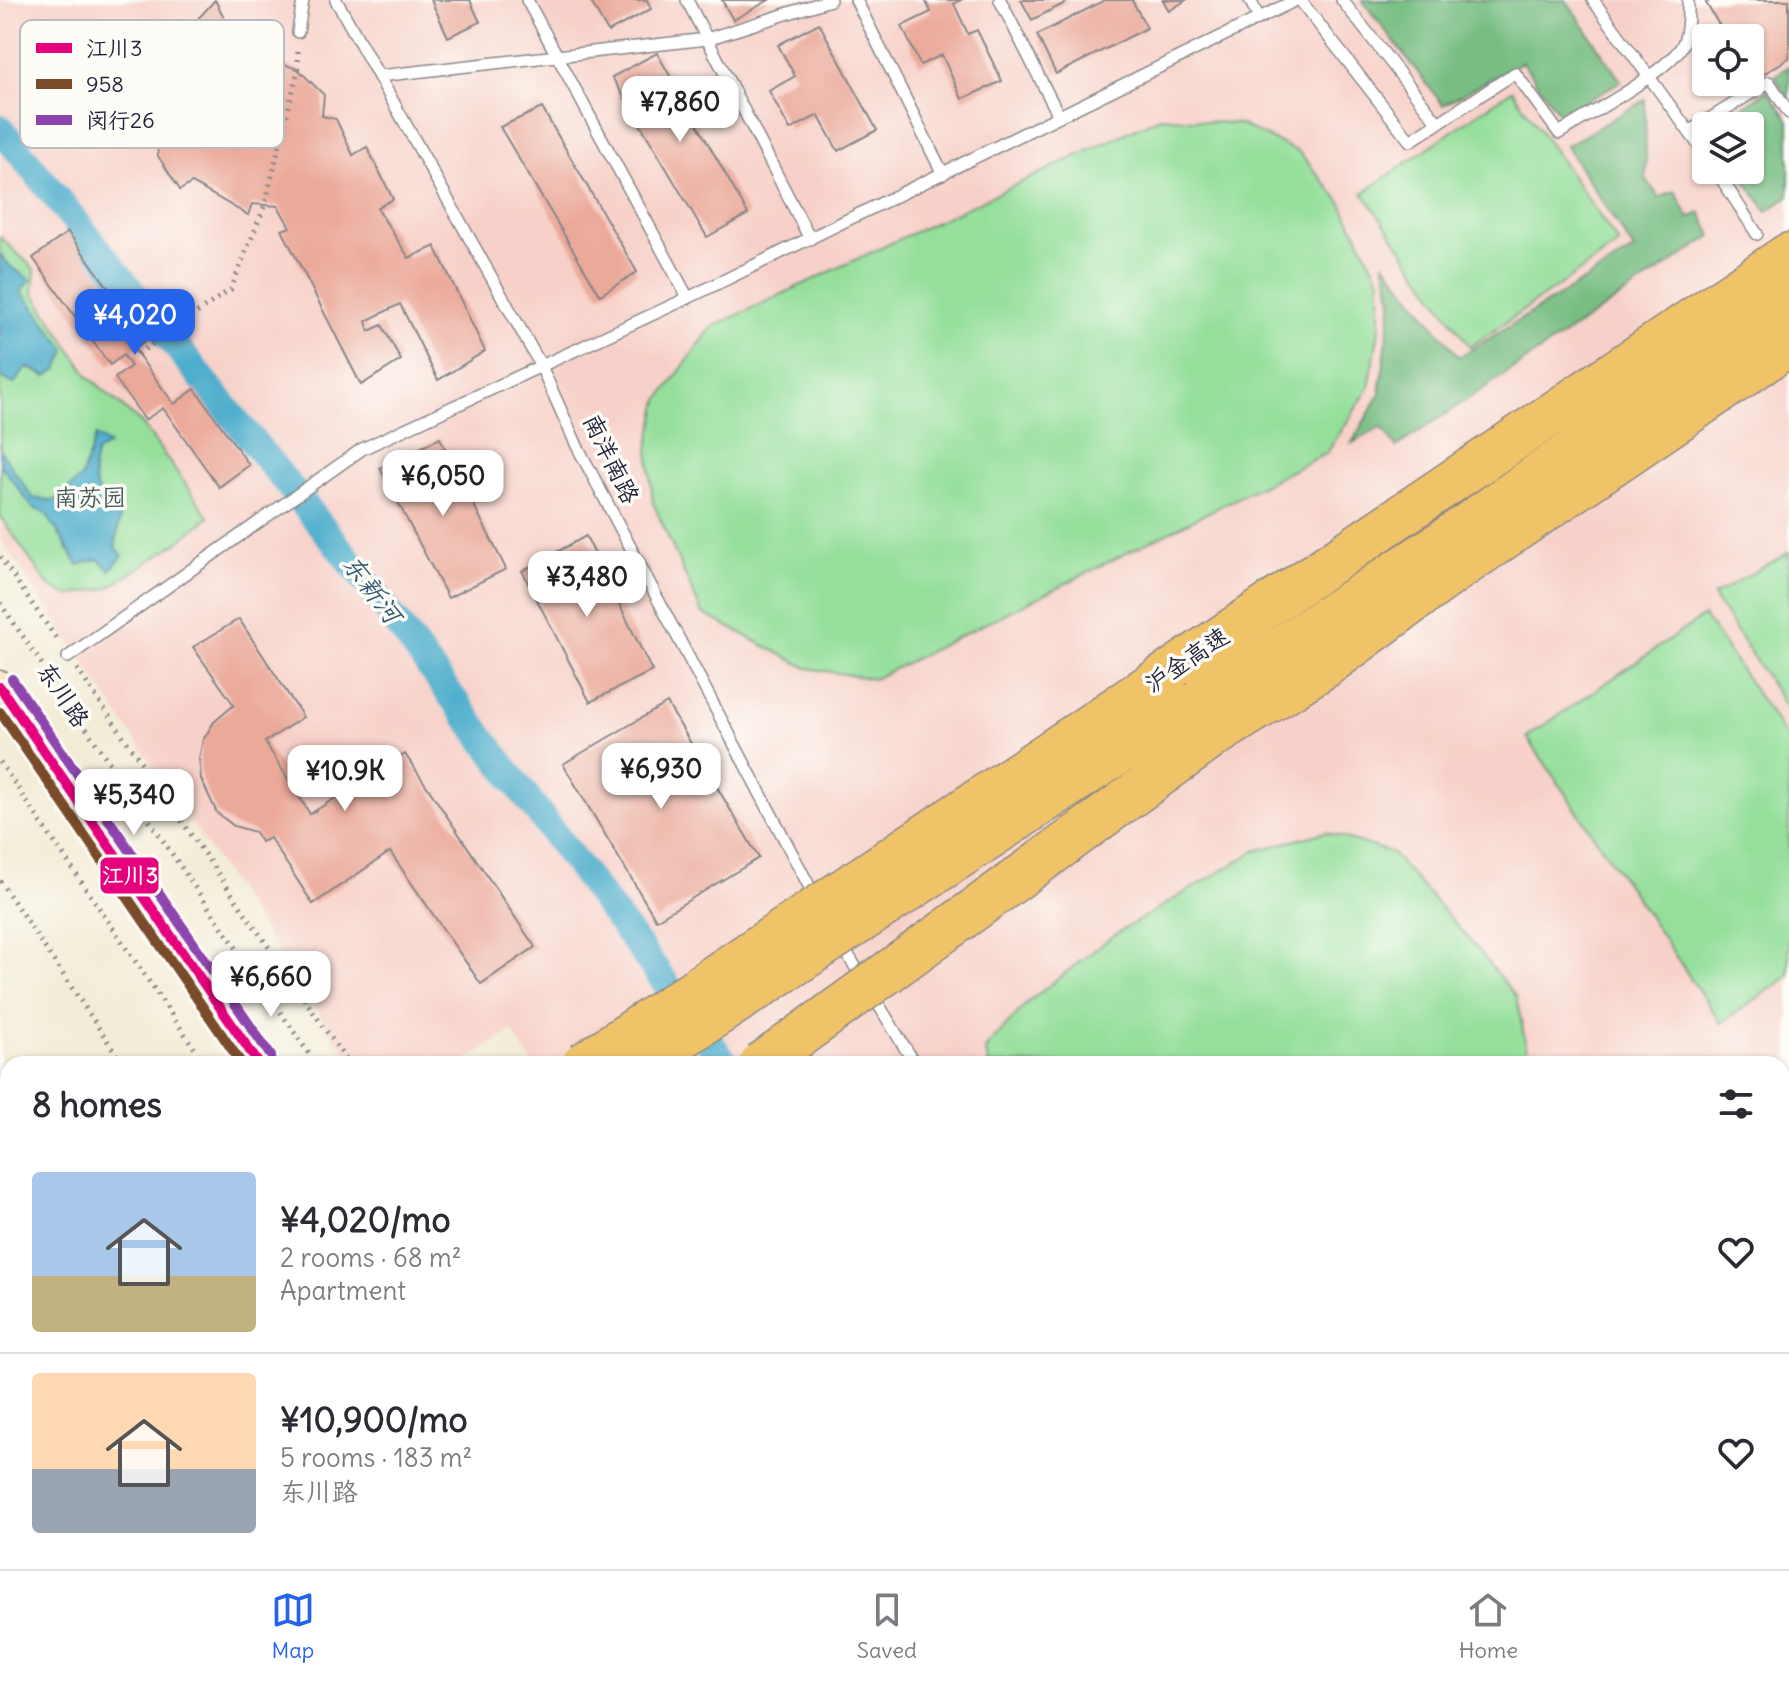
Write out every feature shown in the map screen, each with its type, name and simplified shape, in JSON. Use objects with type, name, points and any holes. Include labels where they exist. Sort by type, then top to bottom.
[{"type":"highway","name":"沪金高速","points":[[595,1056],[1168,673],[1773,244]]},
{"type":"highway","name":"沪金高速","points":[[771,1056],[1206,719],[1449,537],[1789,299]]},
{"type":"highway","name":"沪金高速","points":[[655,1056],[1206,719],[1323,668],[1450,575],[1789,345]]},
{"type":"main road","name":"东川路","points":[[0,687],[253,1056]]},
{"type":"main road","points":[[225,1016],[270,1056]]},
{"type":"lane","points":[[298,32],[303,0]]},
{"type":"lane","name":"南洋南路","points":[[336,0],[540,364],[577,446],[784,843],[910,1056]]},
{"type":"lane","points":[[527,0],[688,298]]},
{"type":"lane","points":[[687,0],[810,239]]},
{"type":"lane","points":[[379,76],[707,39],[830,0]]},
{"type":"lane","points":[[856,0],[943,174]]},
{"type":"lane","points":[[1000,0],[1059,116]]},
{"type":"lane","points":[[1250,0],[1259,18]]},
{"type":"lane","points":[[68,657],[362,449],[688,298],[1298,0],[1410,141],[1515,73],[1559,133],[1649,75],[1680,49],[1688,23],[1688,0]]},
{"type":"lane","points":[[1342,0],[1438,123]]},
{"type":"lane","points":[[1593,0],[1692,134]]},
{"type":"lane","points":[[1690,131],[1769,82],[1789,113]]},
{"type":"lane","points":[[1727,184],[1773,244]]},
{"type":"path","points":[[284,127],[298,69],[298,32]]},
{"type":"path","points":[[138,354],[231,289],[265,205],[279,148]]},
{"type":"path","points":[[0,557],[343,1056]]},
{"type":"path","name":"东川路","points":[[0,603],[311,1056]]},
{"type":"path","points":[[0,762],[200,1056]]},
{"type":"path","points":[[0,881],[118,1056]]},
{"type":"shaded area","points":[[0,0],[1789,0],[1789,1056],[528,1056],[512,1031],[473,1056],[348,1056],[0,538]]},
{"type":"green space","points":[[1362,0],[1566,0],[1621,81],[1561,116],[1522,62],[1443,105]]},
{"type":"green space","points":[[1789,66],[1789,102],[1775,76]]},
{"type":"green space","points":[[1512,90],[1619,244],[1470,347],[1363,193]]},
{"type":"green space","points":[[1767,90],[1789,120],[1789,197],[1767,211],[1747,184],[1764,184],[1764,112],[1737,112],[1759,96],[1764,96]]},
{"type":"green space","points":[[1645,100],[1646,178],[1659,198],[1675,191],[1689,218],[1701,213],[1712,236],[1396,447],[1382,427],[1352,443],[1380,394],[1392,300],[1384,262],[1459,357],[1634,250],[1566,146]]},
{"type":"green space","points":[[1160,117],[1239,124],[1299,152],[1341,202],[1380,280],[1380,324],[1369,388],[1327,453],[874,679],[807,668],[702,613],[653,503],[648,449],[659,400],[712,327]]},
{"type":"green space","name":"南苏园","points":[[0,237],[35,270],[33,292],[89,377],[142,424],[209,517],[177,543],[108,588],[67,596],[48,585],[0,516]]},
{"type":"green space","points":[[1789,552],[1789,712],[1713,596]]},
{"type":"green space","points":[[1704,616],[1789,741],[1789,976],[1721,1023],[1527,737]]},
{"type":"green space","points":[[1326,832],[1391,852],[1516,997],[1528,1056],[987,1056],[985,1049],[1028,1002],[1114,935],[1255,851]]},
{"type":"water","points":[[0,254],[11,267],[31,280],[21,290],[66,350],[58,369],[46,376],[27,367],[14,384],[0,377]]},
{"type":"water","points":[[96,436],[109,445],[97,452],[94,462],[96,489],[105,504],[120,517],[115,547],[123,556],[110,570],[98,559],[78,565],[46,513],[33,508],[0,464],[0,450],[33,498],[54,501],[81,478]]},
{"type":"building","points":[[215,0],[225,20],[197,20]]},
{"type":"building","points":[[431,0],[470,0],[480,22],[448,37]]},
{"type":"building","points":[[590,0],[647,0],[651,9],[608,32]]},
{"type":"building","points":[[722,0],[769,0],[733,20]]},
{"type":"building","points":[[925,0],[961,0],[954,4],[968,34],[977,30],[1002,81],[962,99],[942,55],[920,65],[902,26],[931,12]]},
{"type":"building","points":[[1021,0],[1071,0],[1032,20]]},
{"type":"building","points":[[1105,0],[1132,0],[1147,28],[1056,74],[1037,35]]},
{"type":"building","points":[[1163,0],[1186,0],[1169,11]]},
{"type":"building","points":[[1711,0],[1789,0],[1789,58],[1764,74],[1764,24],[1719,24],[1706,3]]},
{"type":"building","points":[[819,23],[877,130],[838,151],[818,115],[790,130],[769,91],[795,76],[778,45]]},
{"type":"building","points":[[657,53],[748,214],[707,237],[612,77]]},
{"type":"building","points":[[284,64],[298,69],[324,95],[322,116],[336,119],[353,155],[367,147],[393,199],[377,208],[409,258],[435,246],[485,351],[438,380],[400,304],[366,321],[369,331],[382,325],[401,360],[361,385],[282,230],[290,227],[278,206],[252,204],[248,215],[192,183],[180,190],[158,156],[157,148],[284,148]]},
{"type":"building","points":[[542,108],[637,272],[600,295],[500,127]]},
{"type":"building","points":[[68,232],[146,340],[134,349],[174,404],[195,389],[249,465],[219,487],[163,408],[145,420],[115,378],[131,366],[123,355],[110,365],[33,258]]},
{"type":"building","points":[[440,438],[506,569],[448,598],[380,468]]},
{"type":"building","points":[[586,536],[652,671],[590,702],[522,571]]},
{"type":"building","points":[[239,619],[303,717],[265,742],[310,814],[405,754],[535,947],[481,984],[390,852],[313,904],[270,838],[261,842],[255,832],[234,826],[217,813],[201,779],[199,758],[203,740],[214,722],[234,705],[193,647]]},
{"type":"building","points":[[667,703],[759,858],[656,920],[563,764]]},
{"type":"waterway","name":"东新河","points":[[0,128],[361,575],[720,1056]]},
{"type":"transit line","name":"闵行26","points":[[12,679],[271,1056]]},
{"type":"transit line","name":"江川3","points":[[0,687],[254,1056]]},
{"type":"transit line","name":"958","points":[[0,712],[236,1056]]}]
